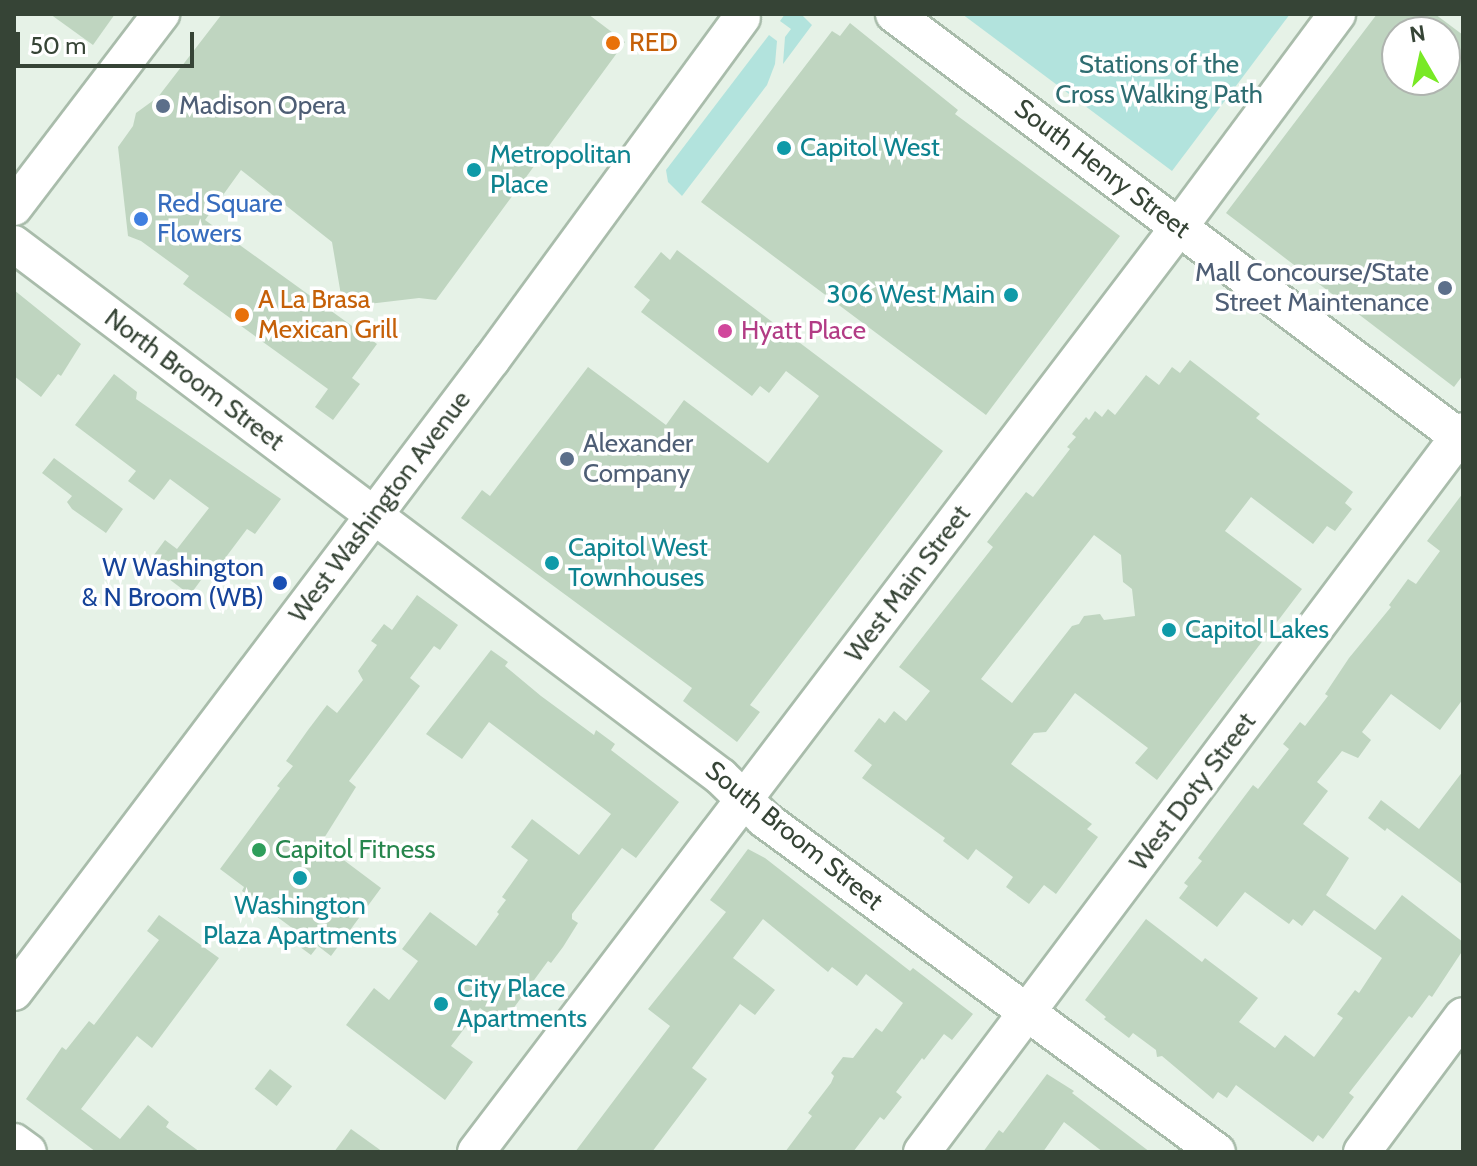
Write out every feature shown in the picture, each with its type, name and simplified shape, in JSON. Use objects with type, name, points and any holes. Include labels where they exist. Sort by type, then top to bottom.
[{"type":"street","points":[[14,207],[161,14]]},
{"type":"street","name":"South Henry Street","points":[[894,14],[1462,436]]},
{"type":"street","name":"West Main Street","points":[[476,1152],[746,800],[1337,14]]},
{"type":"street","name":"West Washington Avenue","points":[[14,992],[749,15]]},
{"type":"street","name":"North Broom Street","points":[[14,244],[374,515]]},
{"type":"street","name":"West Doty Street","points":[[922,1152],[1462,436]]},
{"type":"street","name":"South Broom Street","points":[[374,515],[721,777],[764,819],[1217,1152]]},
{"type":"street","points":[[1371,1145],[1463,1016]]},
{"type":"street","points":[[14,1142],[28,1152]]},
{"type":"green space","points":[[785,14],[801,14],[812,25],[783,64],[785,37],[791,29],[780,21]]},
{"type":"green space","name":"Stations of the Cross Walking Path","points":[[962,14],[1290,14],[1172,171]]},
{"type":"green space","points":[[769,35],[777,41],[775,64],[767,85],[682,196],[668,182],[666,170]]},
{"type":"building","points":[[50,14],[115,14],[93,45]]},
{"type":"building","points":[[222,14],[588,14],[625,42],[436,300],[419,298],[343,307],[332,242],[241,170],[205,220],[377,344],[352,378],[360,384],[333,420],[315,407],[328,389],[183,284],[189,276],[141,241],[128,236],[118,147],[133,126],[136,113],[158,97]]},
{"type":"building","points":[[1377,14],[1438,16],[1381,16],[1381,96],[1461,96],[1461,34],[1463,35],[1463,375],[1454,387],[1226,213]]},
{"type":"building","points":[[850,23],[958,110],[955,114],[1120,236],[986,415],[701,202],[832,31],[840,36]]},
{"type":"building","points":[[677,250],[943,451],[750,705],[760,712],[737,742],[683,701],[692,688],[461,518],[482,490],[490,496],[588,367],[666,425],[684,400],[768,463],[819,396],[786,371],[769,393],[760,386],[752,396],[641,312],[650,300],[634,287],[661,252],[670,260]]},
{"type":"building","points":[[14,290],[81,344],[61,376],[58,374],[41,397],[14,376]]},
{"type":"building","name":"Capitol Lakes","points":[[1190,360],[1260,414],[1256,418],[1353,492],[1345,503],[1352,509],[1335,531],[1327,526],[1313,544],[1251,497],[1225,531],[1302,589],[1157,780],[1135,763],[1148,748],[1075,693],[1046,732],[1034,733],[1011,764],[1092,824],[1087,829],[1098,837],[1056,894],[1044,885],[1029,904],[1006,887],[1013,877],[976,849],[968,860],[943,841],[945,838],[862,778],[872,765],[854,751],[879,718],[885,723],[894,711],[906,721],[930,691],[899,667],[993,547],[987,542],[1004,520],[1026,492],[1033,497],[1070,449],[1067,447],[1076,437],[1072,434],[1086,417],[1089,420],[1095,411],[1102,417],[1108,409],[1115,415],[1146,375],[1159,385],[1172,367],[1180,373]],"holes":[[[1094,535],[1121,555],[1123,582],[1132,589],[1135,616],[1104,620],[1100,614],[1084,616],[1079,624],[1072,626],[1012,703],[981,679]]]},
{"type":"building","points":[[114,374],[137,392],[136,399],[281,499],[255,534],[247,529],[217,569],[212,565],[190,595],[148,563],[165,540],[177,549],[209,508],[170,479],[154,500],[128,481],[136,471],[75,425]]},
{"type":"building","points":[[54,458],[123,509],[106,533],[72,509],[67,502],[72,496],[42,473]]},
{"type":"building","points":[[1463,493],[1463,699],[1440,730],[1391,694],[1362,732],[1371,740],[1358,758],[1342,751],[1317,782],[1328,791],[1303,824],[1349,858],[1326,895],[1375,930],[1402,895],[1463,942],[1463,950],[1432,997],[1429,995],[1412,1018],[1409,1016],[1349,1093],[1354,1097],[1323,1139],[1318,1135],[1313,1142],[1236,1085],[1227,1098],[1218,1092],[1213,1099],[1162,1056],[1157,1057],[1156,1050],[1133,1033],[1129,1038],[1085,1000],[1146,919],[1202,962],[1205,958],[1258,998],[1239,1022],[1275,1048],[1285,1035],[1314,1057],[1343,1018],[1337,1014],[1355,990],[1359,993],[1382,958],[1314,910],[1302,926],[1293,919],[1289,924],[1245,892],[1217,927],[1179,898],[1188,886],[1184,883],[1202,861],[1198,858],[1253,785],[1258,789],[1289,749],[1283,744],[1300,722],[1305,726],[1328,696],[1325,694],[1349,658],[1391,607],[1389,605],[1408,579],[1416,584],[1440,551],[1427,541]]},
{"type":"building","points":[[417,595],[458,625],[440,650],[434,646],[410,678],[420,686],[349,781],[356,787],[321,843],[381,888],[331,956],[318,946],[311,955],[296,944],[303,936],[242,891],[244,887],[220,869],[280,788],[277,786],[293,766],[286,761],[308,730],[327,705],[337,713],[363,680],[358,671],[377,645],[371,641],[384,624],[392,630]]},
{"type":"building","points":[[491,650],[508,662],[505,666],[541,696],[594,735],[596,730],[615,744],[611,750],[679,802],[636,858],[622,848],[572,914],[572,919],[578,923],[563,947],[551,963],[548,961],[502,1024],[480,1008],[451,1046],[473,1062],[445,1100],[346,1025],[374,988],[389,1000],[418,961],[402,949],[430,912],[476,946],[499,914],[497,912],[506,900],[502,897],[528,860],[511,847],[532,819],[579,855],[611,814],[489,722],[462,759],[426,734]]},
{"type":"building","points":[[1463,771],[1463,885],[1387,828],[1385,831],[1368,818],[1381,800],[1419,829]]},
{"type":"building","points":[[748,849],[765,858],[910,971],[913,968],[973,1014],[952,1040],[944,1034],[924,1060],[922,1058],[896,1092],[902,1097],[884,1120],[880,1117],[853,1152],[785,1152],[812,1116],[808,1113],[831,1083],[834,1076],[831,1073],[843,1057],[853,1058],[876,1028],[882,1032],[903,1003],[866,974],[857,986],[832,967],[828,972],[763,919],[733,958],[775,990],[755,1015],[740,1004],[692,1068],[707,1079],[652,1152],[575,1152],[670,1026],[648,1009],[726,912],[710,900]]},
{"type":"building","points":[[159,915],[219,958],[152,1048],[137,1036],[81,1109],[120,1139],[148,1105],[169,1122],[166,1127],[200,1152],[96,1152],[26,1099],[62,1047],[66,1050],[89,1021],[94,1025],[159,940],[147,931]]},
{"type":"building","points":[[270,1069],[292,1086],[277,1106],[255,1089]]},
{"type":"building","points":[[1047,1074],[1074,1091],[1072,1093],[1150,1152],[1103,1152],[1064,1122],[1043,1152],[983,1152],[999,1130],[1003,1133]]},
{"type":"building","points":[[351,1129],[383,1152],[334,1152]]},
{"type":"place","name":"RED","points":[[613,43]]},
{"type":"place","name":"Madison Opera","points":[[163,106]]},
{"type":"place","name":"Capitol West","points":[[784,148]]},
{"type":"place","name":"Metropolitan Place","points":[[474,170]]},
{"type":"place","name":"Red Square Flowers","points":[[141,219]]},
{"type":"place","name":"Mall Concourse/State Street Maintenance","points":[[1445,288]]},
{"type":"place","name":"306 West Main","points":[[1011,295]]},
{"type":"place","name":"A La Brasa Mexican Grill","points":[[242,315]]},
{"type":"place","name":"Hyatt Place","points":[[725,331]]},
{"type":"place","name":"Alexander Company","points":[[567,459]]},
{"type":"place","name":"Capitol West Townhouses","points":[[552,563]]},
{"type":"place","name":"W Washington & N Broom (WB)","points":[[280,583]]},
{"type":"place","name":"Capitol Lakes","points":[[1169,630]]},
{"type":"place","name":"Capitol Fitness","points":[[259,850]]},
{"type":"place","name":"Washington Plaza Apartments","points":[[300,878]]},
{"type":"place","name":"City Place Apartments","points":[[441,1004]]}]
